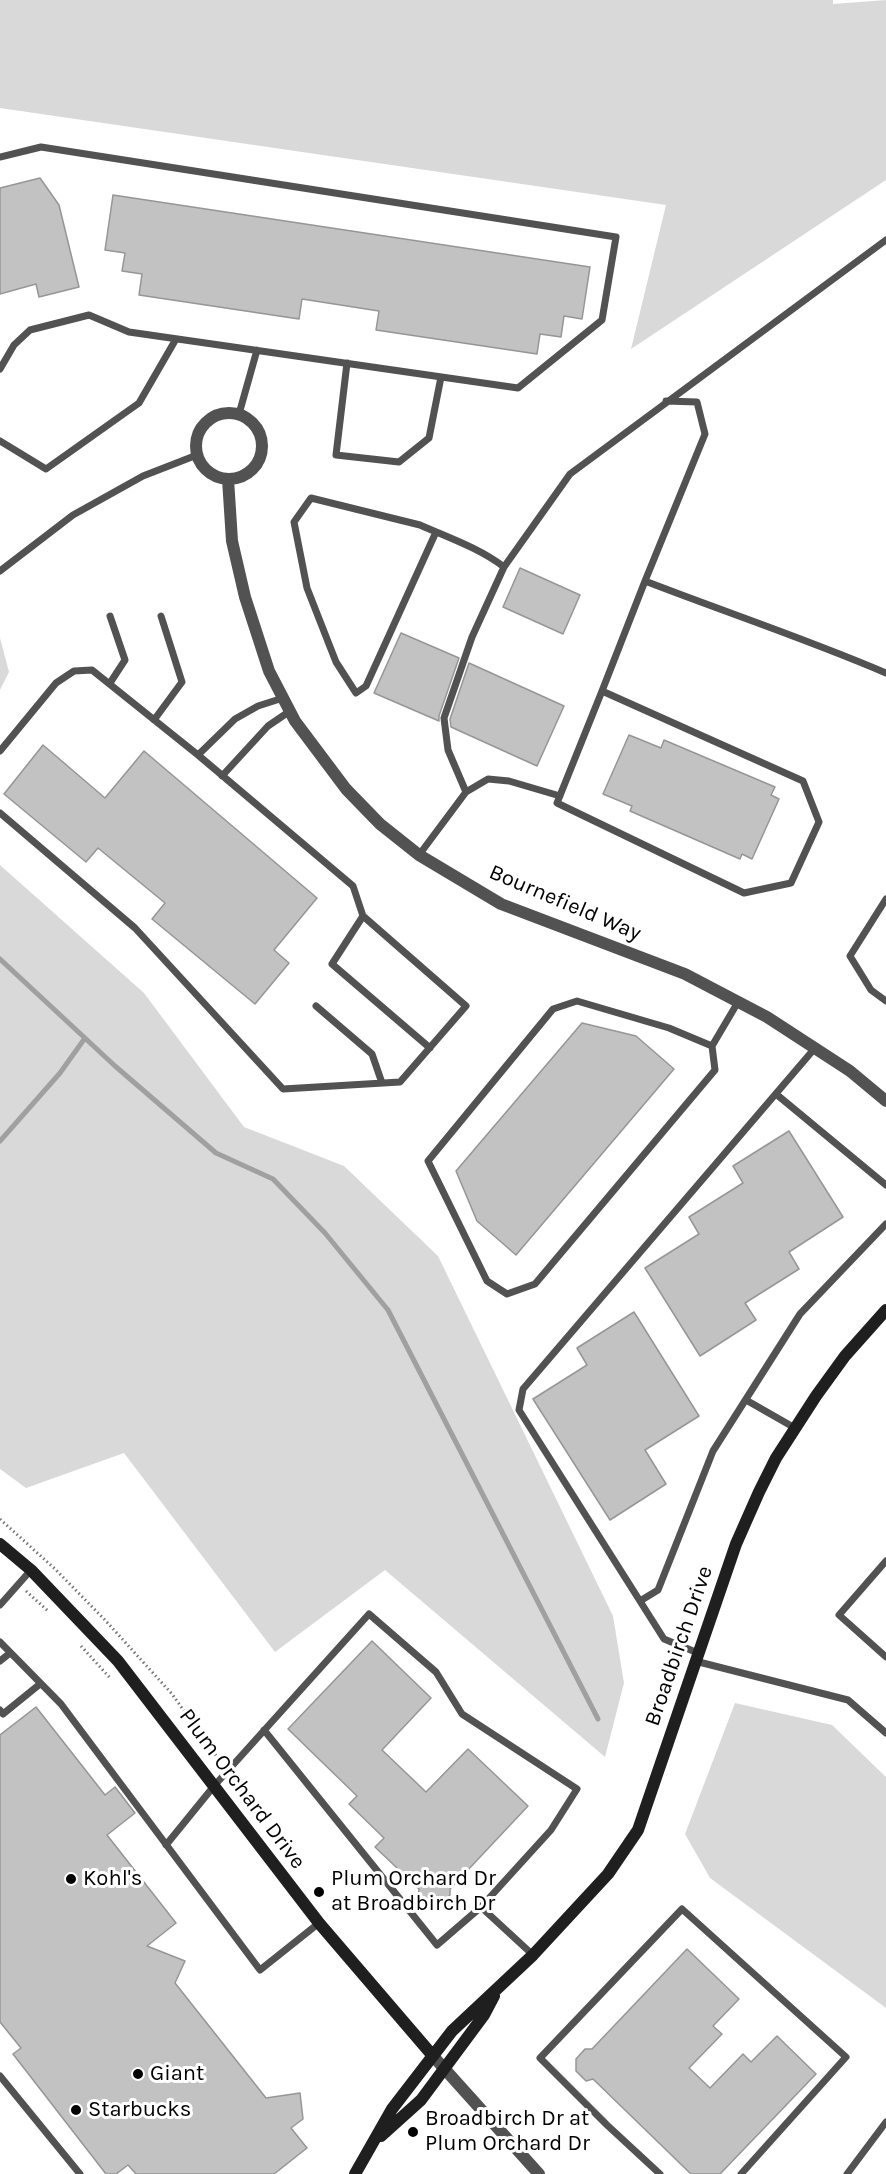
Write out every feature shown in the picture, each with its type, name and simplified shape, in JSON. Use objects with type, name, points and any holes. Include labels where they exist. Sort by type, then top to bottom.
[{"type":"street","points":[[229,412],[239,414],[256,426],[262,446],[260,456],[248,473],[228,479],[218,477],[201,464],[195,445],[202,426],[210,418],[229,412]]},
{"type":"street","name":"Bournefield Way","points":[[228,479],[232,541],[245,597],[270,671],[295,721],[346,789],[380,824],[418,855],[501,904],[685,974],[767,1017],[850,1071],[886,1101]]},
{"type":"street","name":"Broadbirch Drive","points":[[355,2174],[392,2109],[452,2031],[533,1955],[608,1874],[638,1830],[736,1544],[776,1458],[845,1356],[886,1310]]},
{"type":"street","name":"Plum Orchard Drive","points":[[0,1544],[31,1570],[118,1661],[319,1923],[433,2056],[539,2174]]},
{"type":"street","name":"Broadbirch Drive","points":[[373,2143],[421,2100],[484,2015],[501,1985]]},
{"type":"lane","points":[[0,158],[41,147],[616,237],[602,320],[518,388],[129,332],[89,315],[30,330],[14,345],[0,369]]},
{"type":"lane","points":[[466,792],[448,750],[444,718],[472,637],[504,567],[570,474],[886,240]]},
{"type":"lane","points":[[0,441],[46,469],[139,404],[176,339]]},
{"type":"lane","points":[[239,414],[257,350]]},
{"type":"lane","points":[[347,363],[336,455],[399,462],[429,438],[441,377]]},
{"type":"lane","points":[[602,691],[803,781],[819,822],[791,883],[744,893],[557,803],[705,434],[697,402],[666,401]]},
{"type":"lane","points":[[0,571],[73,515],[143,476],[197,455]]},
{"type":"lane","points":[[436,532],[366,686],[356,693],[336,662],[307,588],[294,522],[311,498],[420,525],[436,532],[486,554],[504,567]]},
{"type":"lane","points":[[645,581],[824,646],[886,673]]},
{"type":"lane","points":[[110,616],[125,660],[110,683]]},
{"type":"lane","points":[[154,720],[182,682],[161,616]]},
{"type":"lane","points":[[0,751],[56,683],[74,671],[92,670],[198,755],[352,886],[363,916],[466,1006],[400,1082],[283,1089],[135,928],[0,813]]},
{"type":"lane","points":[[198,755],[235,719],[258,706],[283,698]]},
{"type":"lane","points":[[222,776],[268,726],[290,711]]},
{"type":"lane","points":[[418,855],[466,792],[488,779],[508,781],[560,796]]},
{"type":"lane","points":[[886,899],[850,956],[871,990],[886,1001]]},
{"type":"lane","points":[[363,916],[332,964],[430,1048]]},
{"type":"lane","points":[[712,1047],[669,1028],[577,1001],[553,1009],[428,1161],[487,1281],[507,1294],[535,1284],[716,1070],[712,1047],[738,1002]]},
{"type":"lane","points":[[316,1006],[372,1054],[382,1083]]},
{"type":"lane","points":[[815,1048],[523,1389],[519,1410],[664,1639],[697,1657],[848,1701],[886,1733]]},
{"type":"lane","points":[[776,1094],[886,1185]]},
{"type":"lane","points":[[640,1601],[657,1590],[713,1451],[800,1314],[886,1224]]},
{"type":"lane","points":[[746,1400],[795,1428]]},
{"type":"lane","points":[[886,1561],[839,1615],[886,1658]]},
{"type":"lane","points":[[0,1605],[31,1570]]},
{"type":"lane","points":[[166,1845],[214,1786],[369,1614],[436,1672],[462,1713],[578,1789],[551,1830],[481,1907],[437,1945],[264,1731]]},
{"type":"lane","points":[[0,1642],[61,1704],[260,1970],[319,1923]]},
{"type":"lane","points":[[0,1661],[10,1653]]},
{"type":"lane","points":[[0,1710],[3,1714],[40,1684]]},
{"type":"lane","points":[[481,1907],[533,1955]]},
{"type":"lane","points":[[660,2174],[540,2058],[682,1909],[846,2057],[741,2174]]},
{"type":"lane","points":[[0,2076],[80,2174]]},
{"type":"lane","points":[[847,2174],[886,2122]]},
{"type":"shaded area","points":[[0,0],[833,0],[833,4],[886,0],[886,180],[631,349],[666,205],[0,108]]},
{"type":"shaded area","points":[[0,638],[9,672],[0,690]]},
{"type":"shaded area","points":[[0,865],[144,993],[244,1127],[344,1166],[438,1256],[613,1616],[624,1683],[605,1757],[385,1570],[275,1652],[124,1453],[26,1488],[0,1469]]},
{"type":"shaded area","points":[[735,1703],[832,1725],[886,1777],[886,2008],[710,1878],[685,1834]]},
{"type":"building","points":[[40,178],[59,205],[79,287],[39,297],[36,284],[0,294],[0,188]]},
{"type":"building","points":[[113,195],[590,267],[582,319],[564,316],[561,337],[540,334],[537,354],[376,330],[379,311],[302,299],[299,319],[139,295],[142,274],[122,271],[125,253],[105,250]]},
{"type":"building","points":[[520,568],[580,595],[563,634],[503,607]]},
{"type":"building","points":[[401,633],[459,658],[439,721],[374,693]]},
{"type":"building","points":[[469,663],[564,706],[537,766],[451,727],[450,719]]},
{"type":"building","points":[[629,735],[661,748],[664,740],[775,787],[771,795],[779,799],[752,859],[742,854],[740,859],[630,811],[632,806],[603,794]]},
{"type":"building","points":[[43,745],[105,798],[144,751],[317,898],[274,950],[289,963],[255,1004],[152,919],[165,903],[98,848],[86,862],[4,794]]},
{"type":"building","points":[[582,1023],[636,1036],[674,1069],[516,1255],[477,1221],[456,1171]]},
{"type":"building","points":[[789,1131],[843,1217],[789,1252],[799,1269],[745,1303],[756,1320],[700,1356],[645,1268],[699,1234],[689,1217],[743,1183],[733,1166]]},
{"type":"building","points":[[634,1312],[699,1416],[645,1450],[666,1484],[610,1520],[533,1399],[587,1365],[577,1348]]},
{"type":"building","points":[[372,1641],[431,1698],[382,1750],[426,1792],[468,1749],[528,1806],[450,1889],[450,1895],[441,1905],[428,1905],[418,1896],[419,1889],[375,1847],[384,1838],[349,1804],[357,1796],[288,1729]]},
{"type":"building","points":[[36,1707],[105,1795],[115,1787],[135,1813],[107,1835],[176,1923],[147,1946],[185,1961],[175,1983],[266,2098],[300,2093],[303,2119],[291,2128],[307,2148],[274,2174],[136,2174],[128,2165],[116,2174],[106,2174],[13,2054],[21,2048],[0,2022],[0,1735]]},
{"type":"building","points":[[687,1949],[739,1999],[713,2026],[722,2034],[689,2068],[710,2088],[743,2054],[751,2062],[777,2036],[816,2074],[720,2174],[691,2174],[593,2079],[586,2081],[576,2071],[576,2059],[585,2049],[592,2049]]},
{"type":"waterway","points":[[0,959],[115,1066],[216,1153],[273,1179],[325,1233],[388,1310],[598,1719]]},
{"type":"waterway","points":[[0,1141],[60,1073],[85,1038]]},
{"type":"place","name":"Kohl's","points":[[71,1879]]},
{"type":"place","name":"Plum Orchard Dr at Broadbirch Dr","points":[[319,1892]]},
{"type":"place","name":"Giant","points":[[138,2074]]},
{"type":"place","name":"Starbucks","points":[[76,2110]]},
{"type":"place","name":"Broadbirch Dr at Plum Orchard Dr","points":[[413,2132]]}]
